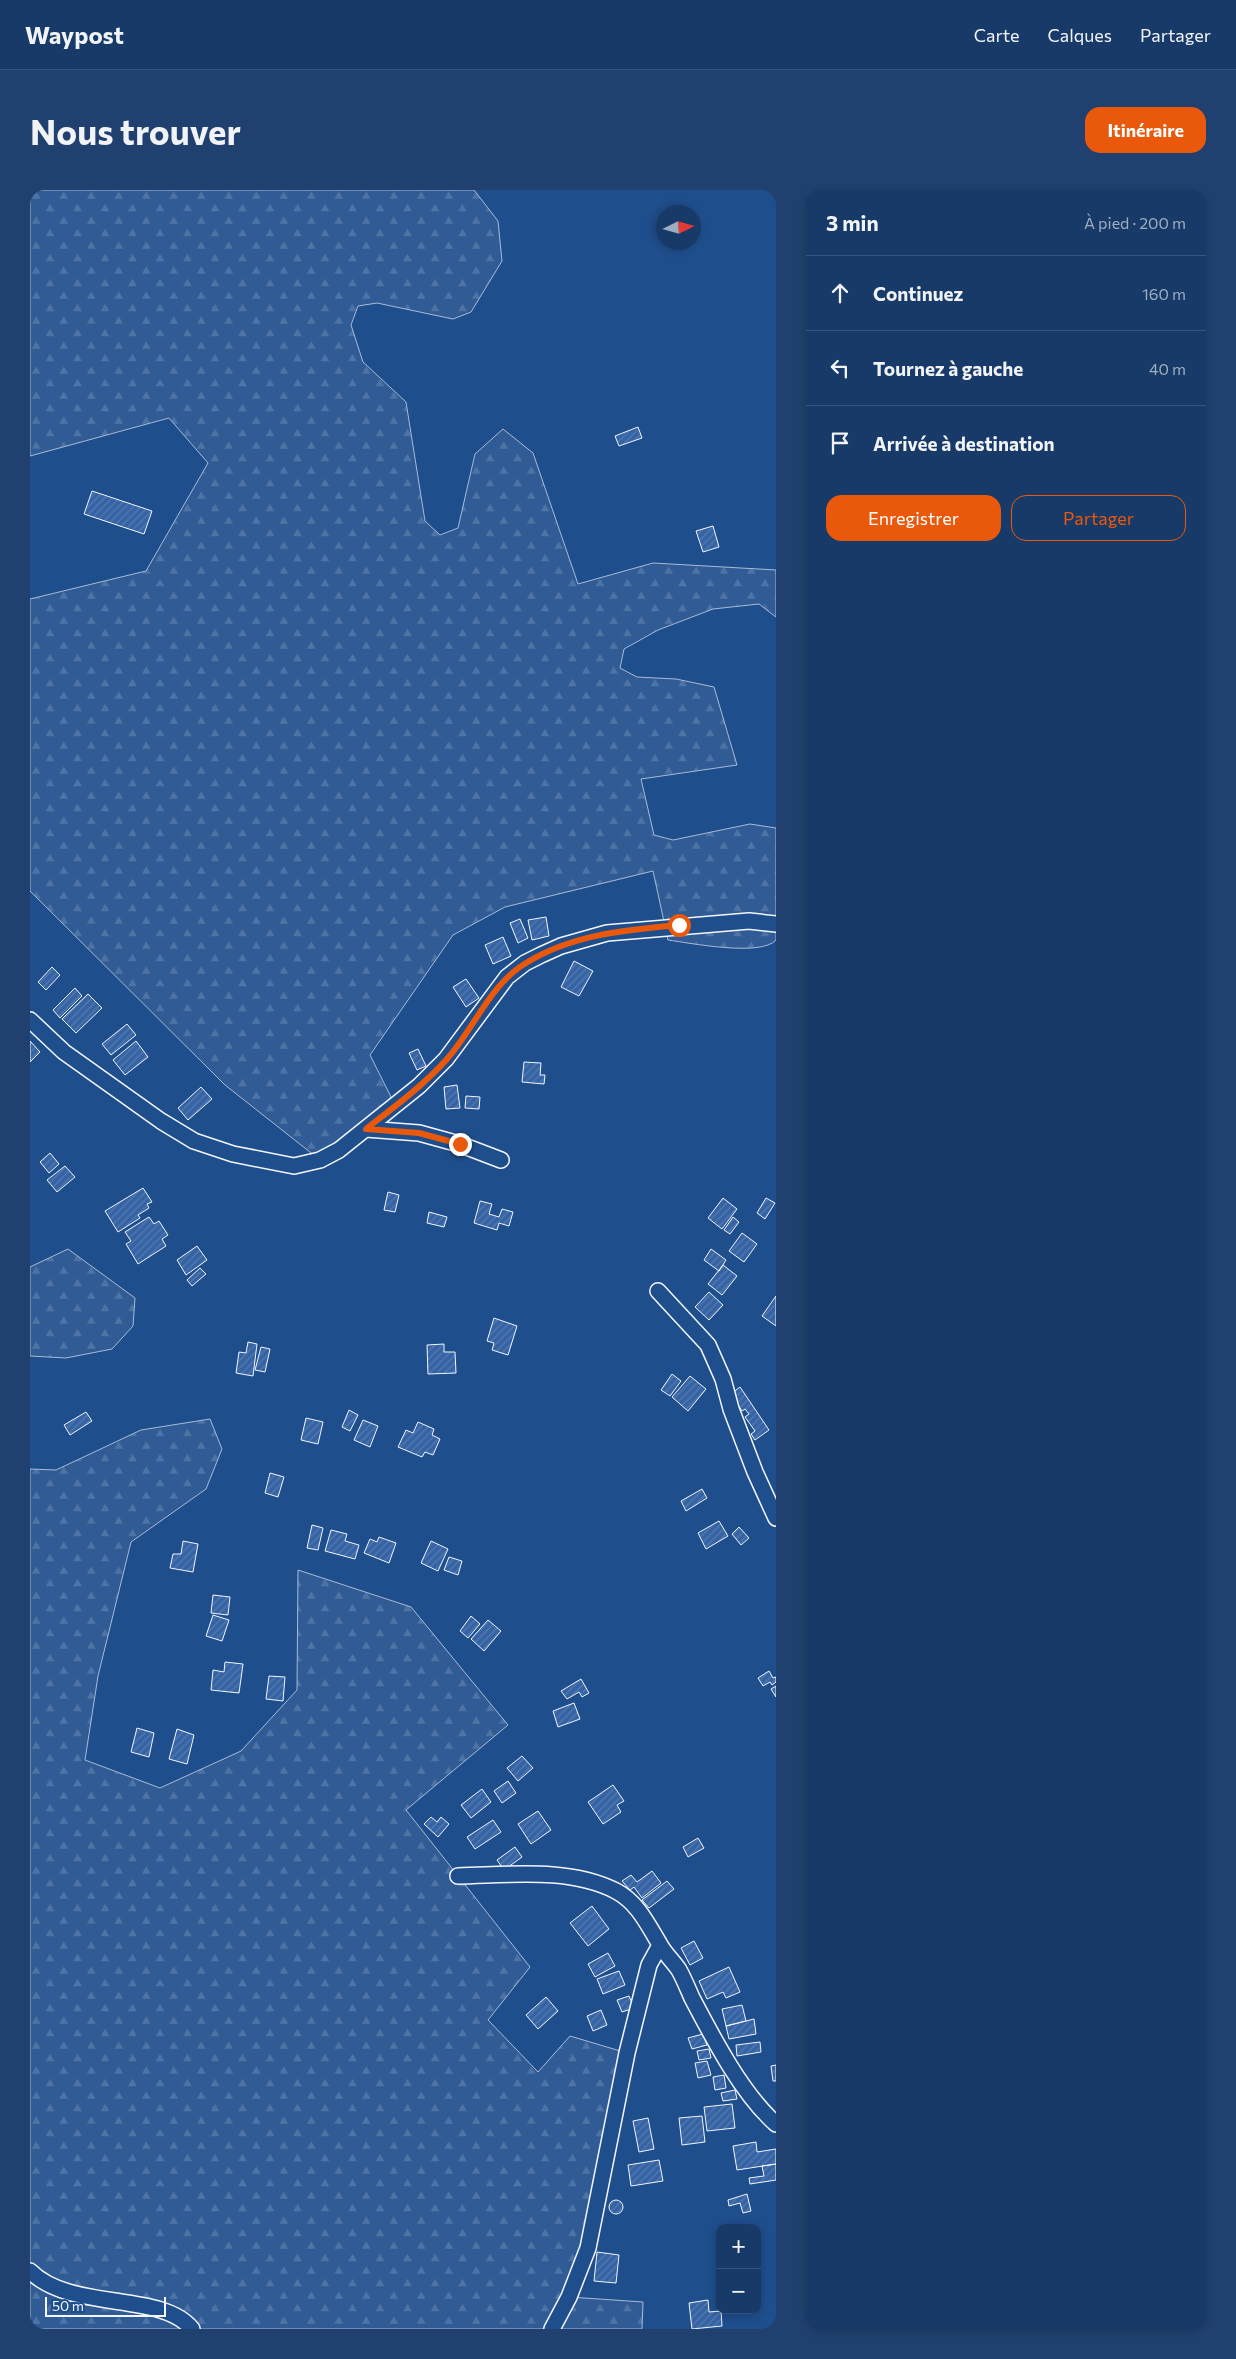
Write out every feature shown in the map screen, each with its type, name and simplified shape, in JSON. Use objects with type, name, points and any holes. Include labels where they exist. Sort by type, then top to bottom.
[{"type":"street","points":[[30,1020],[64,1052],[161,1122],[194,1141],[225,1151],[294,1166],[320,1160],[338,1150],[419,1086],[446,1059],[507,978],[533,959],[561,946],[607,933],[749,920],[776,924]]},
{"type":"street","points":[[366,1129],[419,1133],[460,1144],[501,1160]]},
{"type":"street","points":[[658,1290],[708,1345],[723,1379],[731,1408],[755,1472],[776,1518]]},
{"type":"street","points":[[458,1876],[533,1874],[576,1879],[597,1884],[617,1892],[630,1902],[643,1914],[660,1945],[679,1970],[706,2022],[748,2092],[762,2111],[776,2124]]},
{"type":"street","points":[[552,2329],[569,2297],[588,2248],[627,2053],[650,1965],[660,1945]]},
{"type":"street","points":[[30,2271],[66,2293],[175,2314],[192,2329]]},
{"type":"green space","points":[[30,190],[474,190],[498,221],[502,261],[471,312],[453,319],[377,303],[358,306],[351,325],[363,362],[406,402],[425,521],[440,535],[458,528],[475,454],[503,429],[533,453],[578,584],[653,563],[776,570],[776,617],[759,604],[713,609],[658,630],[624,649],[620,668],[637,677],[676,679],[714,687],[737,765],[641,779],[654,835],[673,840],[750,824],[776,828],[776,940],[768,945],[756,948],[725,948],[668,940],[653,871],[505,907],[453,935],[370,1055],[395,1105],[320,1160],[225,1085],[30,891],[30,599],[146,571],[208,463],[169,418],[30,456]]},
{"type":"green space","points":[[68,1249],[135,1298],[133,1326],[112,1349],[66,1358],[30,1356],[30,1267]]},
{"type":"green space","points":[[210,1419],[222,1449],[206,1489],[131,1542],[98,1676],[85,1760],[160,1788],[241,1751],[297,1690],[298,1570],[411,1607],[508,1725],[406,1810],[530,1967],[488,2020],[538,2072],[570,2036],[627,2053],[570,2297],[643,2302],[642,2329],[30,2329],[30,1469],[56,1470],[141,1430]]},
{"type":"building","points":[[638,427],[642,438],[619,446],[615,436]]},
{"type":"building","points":[[92,491],[152,511],[144,534],[84,514]]},
{"type":"building","points":[[713,526],[719,547],[703,552],[696,531]]},
{"type":"building","points":[[546,917],[549,936],[532,940],[528,920]]},
{"type":"building","points":[[520,919],[528,938],[518,943],[510,923]]},
{"type":"building","points":[[503,937],[511,956],[493,964],[485,945]]},
{"type":"building","points":[[574,961],[593,971],[579,996],[561,987]]},
{"type":"building","points":[[52,967],[60,975],[46,990],[38,982]]},
{"type":"building","points":[[466,979],[479,998],[466,1007],[453,987]]},
{"type":"building","points":[[75,988],[82,996],[60,1018],[53,1010]]},
{"type":"building","points":[[88,994],[102,1008],[76,1033],[62,1019]]},
{"type":"building","points":[[127,1024],[136,1035],[111,1055],[102,1044]]},
{"type":"building","points":[[30,1041],[40,1052],[30,1062]]},
{"type":"building","points":[[136,1041],[148,1057],[125,1075],[113,1060]]},
{"type":"building","points":[[418,1049],[426,1066],[417,1070],[409,1053]]},
{"type":"building","points":[[524,1062],[541,1063],[540,1075],[545,1075],[544,1084],[522,1082]]},
{"type":"building","points":[[457,1085],[460,1108],[446,1109],[444,1087]]},
{"type":"building","points":[[201,1087],[212,1099],[188,1120],[178,1108]]},
{"type":"building","points":[[466,1096],[480,1097],[479,1109],[465,1108]]},
{"type":"building","points":[[50,1153],[59,1164],[49,1173],[40,1162]]},
{"type":"building","points":[[65,1166],[75,1177],[57,1192],[47,1180]]},
{"type":"building","points":[[143,1188],[152,1202],[147,1204],[149,1208],[138,1215],[140,1218],[118,1232],[105,1211]]},
{"type":"building","points":[[388,1192],[399,1195],[395,1212],[384,1210]]},
{"type":"building","points":[[723,1198],[737,1209],[722,1229],[708,1218]]},
{"type":"building","points":[[766,1198],[775,1203],[765,1219],[757,1213]]},
{"type":"building","points":[[480,1201],[492,1204],[489,1214],[499,1217],[502,1209],[513,1212],[509,1226],[499,1223],[497,1230],[474,1223]]},
{"type":"building","points":[[429,1212],[447,1217],[444,1227],[427,1223]]},
{"type":"building","points":[[149,1217],[154,1224],[159,1221],[168,1235],[162,1239],[166,1246],[138,1264],[126,1244],[131,1241],[125,1232]]},
{"type":"building","points":[[733,1217],[739,1222],[730,1234],[724,1230]]},
{"type":"building","points":[[742,1233],[757,1244],[744,1262],[729,1251]]},
{"type":"building","points":[[197,1246],[207,1260],[186,1275],[177,1260]]},
{"type":"building","points":[[711,1249],[726,1260],[719,1271],[704,1260]]},
{"type":"building","points":[[723,1265],[737,1276],[722,1295],[708,1284]]},
{"type":"building","points":[[200,1268],[206,1274],[192,1286],[187,1280]]},
{"type":"building","points":[[709,1292],[723,1305],[709,1320],[695,1307]]},
{"type":"building","points":[[776,1296],[776,1326],[762,1316]]},
{"type":"building","points":[[494,1318],[517,1326],[508,1355],[492,1350],[494,1343],[487,1341]]},
{"type":"building","points":[[248,1342],[257,1344],[253,1376],[236,1373],[239,1352],[246,1353]]},
{"type":"building","points":[[444,1344],[444,1352],[455,1352],[456,1373],[428,1374],[427,1345]]},
{"type":"building","points":[[261,1347],[270,1349],[265,1372],[255,1370]]},
{"type":"building","points":[[672,1374],[681,1381],[670,1396],[661,1390]]},
{"type":"building","points":[[690,1376],[706,1389],[688,1411],[672,1397]]},
{"type":"building","points":[[740,1387],[769,1430],[755,1440],[751,1434],[755,1431],[745,1417],[749,1414],[745,1409],[742,1411],[731,1394]]},
{"type":"building","points":[[349,1410],[358,1415],[350,1431],[342,1427]]},
{"type":"building","points":[[86,1412],[92,1421],[70,1435],[64,1425]]},
{"type":"building","points":[[306,1418],[323,1422],[318,1444],[301,1440]]},
{"type":"building","points":[[363,1420],[378,1426],[370,1447],[354,1440]]},
{"type":"building","points":[[418,1422],[434,1429],[432,1435],[440,1439],[433,1455],[425,1452],[422,1457],[398,1447],[406,1430],[413,1433]]},
{"type":"building","points":[[270,1473],[284,1477],[278,1497],[265,1493]]},
{"type":"building","points":[[702,1489],[707,1498],[686,1511],[681,1501]]},
{"type":"building","points":[[719,1521],[728,1536],[706,1549],[698,1533]]},
{"type":"building","points":[[312,1525],[323,1528],[318,1550],[307,1548]]},
{"type":"building","points":[[739,1527],[749,1538],[741,1545],[732,1534]]},
{"type":"building","points":[[331,1530],[347,1534],[345,1541],[359,1545],[355,1559],[325,1551]]},
{"type":"building","points":[[379,1537],[396,1543],[389,1563],[364,1553],[370,1539],[377,1542]]},
{"type":"building","points":[[183,1541],[198,1544],[193,1572],[170,1568],[173,1554],[181,1554]]},
{"type":"building","points":[[431,1541],[448,1549],[438,1571],[421,1563]]},
{"type":"building","points":[[449,1557],[462,1561],[458,1575],[444,1570]]},
{"type":"building","points":[[213,1595],[230,1597],[228,1615],[211,1613]]},
{"type":"building","points":[[213,1615],[229,1620],[222,1641],[206,1636]]},
{"type":"building","points":[[471,1616],[480,1624],[468,1638],[460,1631]]},
{"type":"building","points":[[488,1620],[501,1631],[484,1651],[471,1639]]},
{"type":"building","points":[[225,1662],[243,1664],[239,1693],[211,1690],[213,1670],[224,1672]]},
{"type":"building","points":[[769,1671],[773,1678],[776,1677],[776,1682],[772,1685],[770,1682],[763,1686],[758,1678]]},
{"type":"building","points":[[269,1676],[285,1677],[283,1701],[266,1699]]},
{"type":"building","points":[[581,1679],[589,1693],[582,1697],[579,1692],[567,1699],[561,1691]]},
{"type":"building","points":[[776,1686],[776,1697],[771,1689]]},
{"type":"building","points":[[574,1703],[580,1719],[558,1727],[553,1711]]},
{"type":"building","points":[[137,1728],[154,1733],[149,1757],[131,1752]]},
{"type":"building","points":[[177,1729],[194,1735],[187,1764],[169,1759]]},
{"type":"building","points":[[522,1756],[533,1768],[518,1781],[507,1768]]},
{"type":"building","points":[[508,1781],[516,1793],[502,1803],[494,1791]]},
{"type":"building","points":[[613,1785],[624,1801],[617,1805],[621,1812],[603,1824],[588,1802]]},
{"type":"building","points":[[482,1789],[491,1802],[471,1818],[461,1805]]},
{"type":"building","points":[[538,1811],[551,1830],[531,1844],[518,1824]]},
{"type":"building","points":[[431,1817],[437,1822],[441,1817],[449,1824],[438,1837],[424,1824]]},
{"type":"building","points":[[493,1820],[501,1832],[475,1849],[467,1837]]},
{"type":"building","points":[[698,1838],[704,1848],[688,1857],[683,1847]]},
{"type":"building","points":[[515,1847],[522,1857],[504,1870],[497,1860]]},
{"type":"building","points":[[652,1871],[661,1883],[642,1898],[634,1887],[630,1890],[622,1881],[631,1875],[637,1882]]},
{"type":"building","points":[[667,1881],[674,1889],[649,1908],[642,1900]]},
{"type":"building","points":[[592,1906],[609,1929],[588,1946],[570,1923]]},
{"type":"building","points":[[694,1941],[703,1958],[690,1965],[681,1948]]},
{"type":"building","points":[[608,1953],[615,1966],[595,1977],[588,1964]]},
{"type":"building","points":[[729,1967],[740,1992],[726,1998],[723,1992],[707,1999],[699,1981]]},
{"type":"building","points":[[619,1971],[625,1985],[603,1994],[597,1979]]},
{"type":"building","points":[[629,1996],[634,2008],[622,2012],[617,2000]]},
{"type":"building","points":[[546,1997],[558,2011],[538,2029],[526,2015]]},
{"type":"building","points":[[742,2005],[746,2021],[726,2026],[722,2009]]},
{"type":"building","points":[[601,2010],[607,2025],[593,2031],[587,2016]]},
{"type":"building","points":[[754,2019],[756,2034],[729,2039],[726,2026]]},
{"type":"building","points":[[703,2034],[707,2045],[692,2049],[688,2038]]},
{"type":"building","points":[[760,2042],[761,2052],[737,2056],[736,2045]]},
{"type":"building","points":[[709,2049],[711,2058],[699,2060],[697,2051]]},
{"type":"building","points":[[707,2061],[711,2075],[698,2078],[695,2063]]},
{"type":"building","points":[[776,2065],[776,2081],[773,2081],[771,2066]]},
{"type":"building","points":[[724,2075],[726,2088],[715,2090],[713,2077]]},
{"type":"building","points":[[735,2090],[737,2099],[723,2101],[721,2093]]},
{"type":"building","points":[[732,2104],[735,2128],[707,2131],[704,2107]]},
{"type":"building","points":[[702,2116],[705,2142],[682,2145],[679,2118]]},
{"type":"building","points":[[648,2118],[654,2149],[639,2152],[633,2121]]},
{"type":"building","points":[[756,2142],[757,2152],[776,2149],[776,2164],[737,2170],[733,2146]]},
{"type":"building","points":[[659,2160],[663,2181],[631,2186],[628,2165]]},
{"type":"building","points":[[776,2164],[776,2180],[750,2184],[749,2178],[764,2176],[762,2166]]},
{"type":"building","points":[[747,2194],[751,2211],[743,2213],[740,2203],[729,2206],[728,2200]]},
{"type":"building","points":[[613,2200],[619,2200],[623,2207],[619,2214],[613,2214],[609,2210],[609,2204]]},
{"type":"building","points":[[597,2252],[619,2255],[616,2283],[594,2281]]},
{"type":"building","points":[[708,2300],[709,2312],[716,2311],[716,2314],[721,2314],[722,2326],[692,2329],[689,2303]]},
{"type":"route","points":[[460,1144],[419,1133],[366,1129],[419,1086],[446,1059],[507,978],[525,963],[561,946],[588,937],[679,925]]}]
